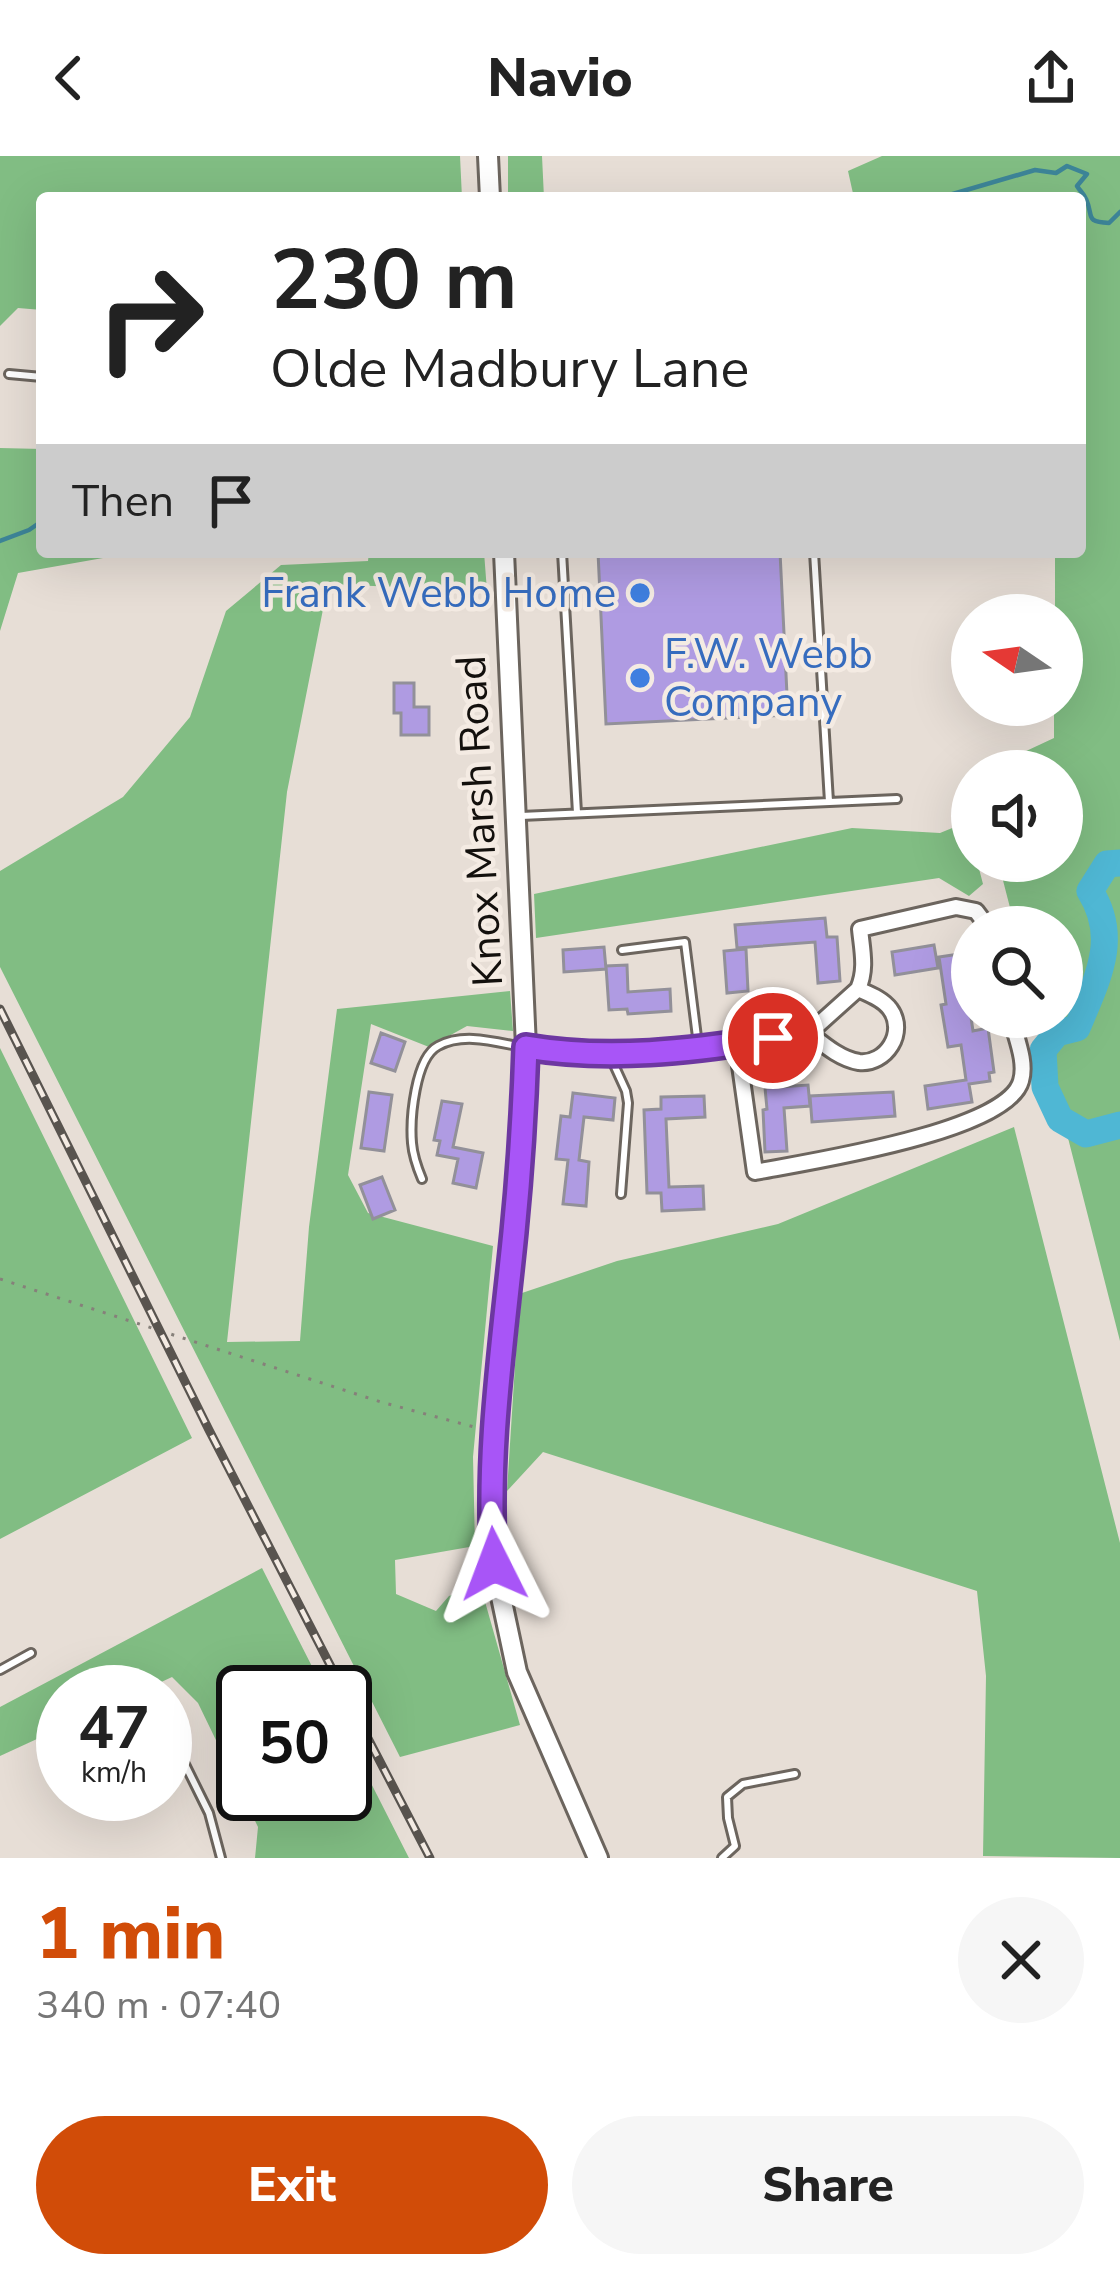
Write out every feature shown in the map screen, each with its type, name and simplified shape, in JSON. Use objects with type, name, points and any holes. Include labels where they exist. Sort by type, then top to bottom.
[{"type":"main road","points":[[488,156],[490,192]]},
{"type":"main road","name":"Knox Marsh Road","points":[[504,558],[526,1047],[490,1491],[494,1564],[517,1672],[598,1858]]},
{"type":"street","points":[[526,1047],[608,1053],[698,1049],[809,1033],[858,989],[864,964],[860,929],[951,908]]},
{"type":"street","points":[[809,1033],[856,1061],[867,1062],[887,1052],[894,1042],[896,1020],[881,1000],[858,989]]},
{"type":"street","points":[[737,1044],[755,1172],[931,1134],[976,1119],[1012,1097],[1023,1075],[1015,1038]]},
{"type":"lane","points":[[9,374],[36,376]]},
{"type":"lane","points":[[562,558],[577,813]]},
{"type":"lane","points":[[814,558],[829,802]]},
{"type":"lane","points":[[517,816],[897,799]]},
{"type":"lane","points":[[622,950],[685,942],[698,1049]]},
{"type":"lane","points":[[422,1179],[415,1161],[412,1114],[429,1052],[456,1040],[472,1039],[526,1047]]},
{"type":"lane","points":[[608,1053],[628,1103],[621,1194]]},
{"type":"lane","points":[[0,1670],[31,1652]]},
{"type":"lane","points":[[722,1858],[735,1846],[727,1797],[743,1784],[795,1774]]},
{"type":"lane","points":[[192,1779],[209,1813],[221,1858]]},
{"type":"path","points":[[0,1279],[381,1402],[494,1431]]},
{"type":"green space","points":[[0,156],[460,156],[462,192],[36,192],[36,310],[18,308],[0,326]]},
{"type":"green space","points":[[508,156],[542,156],[544,192],[508,192]]},
{"type":"green space","points":[[882,156],[1120,156],[1120,1341],[1042,1038],[1083,1038],[1083,906],[1010,906],[1003,882],[1083,882],[1083,750],[1028,750],[1054,738],[1054,726],[1083,726],[1083,594],[1055,594],[1055,558],[1086,558],[1086,192],[853,192],[848,171]]},
{"type":"green space","points":[[0,448],[36,449],[36,558],[103,558],[18,573],[0,631]]},
{"type":"green space","points":[[368,558],[484,558],[487,591],[328,584],[287,792],[227,1342],[300,1341],[309,1227],[337,1009],[510,991],[513,1031],[467,1026],[429,1047],[371,1024],[348,1175],[368,1213],[493,1246],[473,1457],[475,1546],[395,1560],[396,1594],[436,1611],[449,1596],[480,1584],[520,1725],[400,1757],[372,1702],[372,1665],[353,1665],[0,967],[0,871],[123,797],[190,717],[226,611],[281,565]]},
{"type":"green space","points":[[852,828],[940,833],[951,829],[951,882],[982,882],[969,896],[939,878],[536,938],[534,894]]},
{"type":"green space","points":[[0,1048],[192,1438],[0,1539]]},
{"type":"green space","points":[[1014,1127],[1120,1543],[1120,1858],[983,1856],[986,1676],[977,1591],[543,1452],[507,1491],[522,1293],[617,1261],[778,1224]]},
{"type":"green space","points":[[262,1568],[311,1665],[216,1665],[216,1740],[192,1697],[192,1665],[79,1665]]},
{"type":"green space","points":[[36,1688],[36,1739],[0,1756],[0,1707]]},
{"type":"green space","points":[[372,1785],[409,1858],[255,1858],[255,1821],[372,1821]]},
{"type":"building","points":[[598,558],[780,558],[788,715],[606,724]]},
{"type":"building","points":[[394,683],[414,683],[414,707],[429,707],[429,735],[401,735],[401,713],[394,713]]},
{"type":"building","points":[[825,918],[827,937],[837,937],[840,981],[818,983],[815,942],[737,948],[735,925]]},
{"type":"building","points":[[934,945],[938,968],[895,975],[892,952]]},
{"type":"building","points":[[604,947],[606,969],[564,972],[563,950]]},
{"type":"building","points":[[746,949],[748,991],[727,993],[724,951]]},
{"type":"building","points":[[951,955],[951,1038],[989,1038],[994,1072],[989,1073],[990,1081],[969,1084],[972,1102],[928,1109],[925,1086],[966,1080],[961,1045],[948,1047],[939,957]]},
{"type":"building","points":[[627,965],[628,992],[670,989],[671,1011],[628,1014],[627,1009],[609,1010],[606,966]]},
{"type":"building","points":[[381,1033],[405,1042],[395,1071],[371,1063]]},
{"type":"building","points":[[808,1085],[810,1106],[784,1108],[787,1151],[765,1152],[765,1088]]},
{"type":"building","points":[[369,1092],[392,1095],[384,1151],[361,1148]]},
{"type":"building","points":[[893,1092],[895,1116],[812,1122],[810,1096]]},
{"type":"building","points":[[573,1093],[615,1098],[613,1120],[584,1117],[579,1160],[589,1162],[586,1206],[563,1204],[568,1160],[556,1159],[561,1116],[570,1117]]},
{"type":"building","points":[[704,1096],[705,1117],[666,1119],[669,1187],[703,1186],[704,1209],[662,1211],[661,1193],[647,1193],[644,1110],[661,1109],[661,1097]]},
{"type":"building","points":[[442,1101],[462,1104],[453,1147],[483,1153],[476,1188],[453,1183],[458,1159],[437,1155],[440,1141],[434,1140]]},
{"type":"building","points":[[382,1177],[395,1210],[373,1219],[360,1185]]},
{"type":"waterway","points":[[960,192],[1035,170],[1056,173],[1067,166],[1087,174],[1077,186],[1081,192]]},
{"type":"waterway","points":[[1086,200],[1093,219],[1101,222],[1109,223],[1120,212]]},
{"type":"waterway","points":[[0,541],[36,525]]},
{"type":"waterway","points":[[1120,863],[1107,864],[1090,891],[1099,909],[1104,943],[1092,993],[1077,1028],[1057,1033],[1043,1050],[1045,1087],[1060,1119],[1086,1134],[1120,1125]]},
{"type":"railway","points":[[0,1009],[330,1665]]},
{"type":"railway","points":[[372,1746],[430,1858]]},
{"type":"place","name":"Frank Webb Home","points":[[640,593]]},
{"type":"place","name":"F.W. Webb Company","points":[[640,678]]},
{"type":"route","points":[[494,1564],[490,1491],[494,1416],[520,1162],[526,1047],[667,1052],[773,1038]]}]
